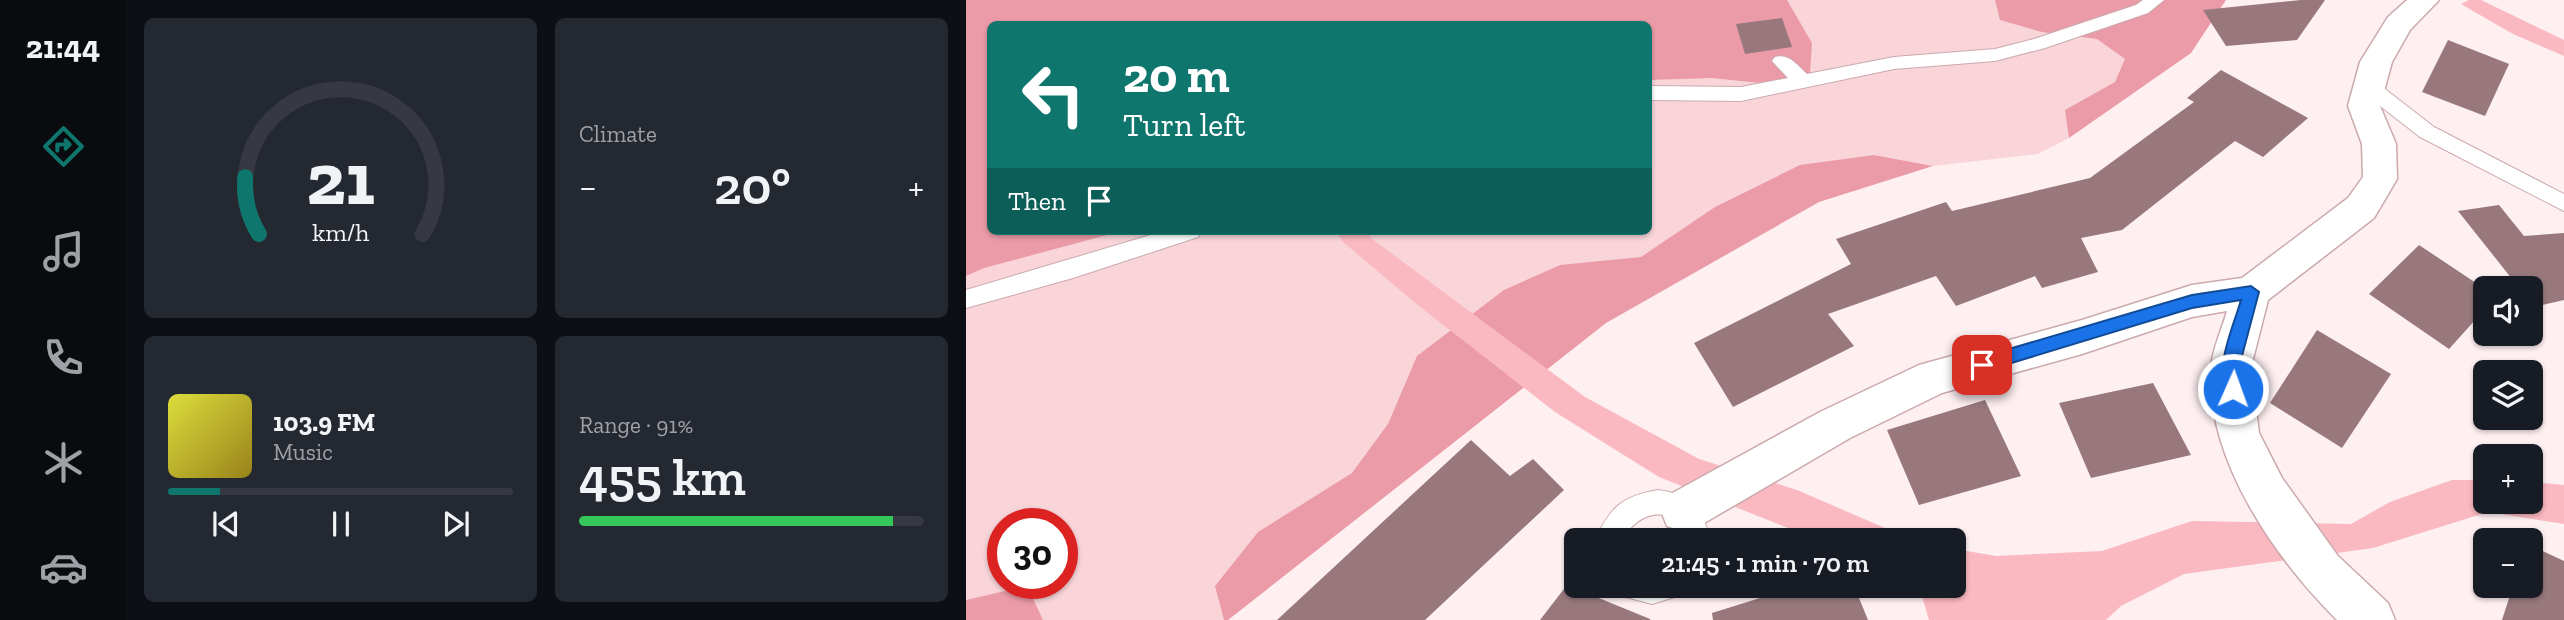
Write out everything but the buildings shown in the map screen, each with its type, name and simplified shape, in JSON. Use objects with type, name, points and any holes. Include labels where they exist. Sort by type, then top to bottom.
[{"type":"street","points":[[1690,526],[1835,425],[1933,379],[2082,337],[2192,301],[2251,292],[2361,208],[2380,179],[2379,144],[2364,106],[2376,62],[2399,24],[2424,0]]},
{"type":"street","points":[[2251,292],[2231,367],[2238,434],[2266,493],[2322,572],[2371,620]]},
{"type":"lane","points":[[1652,93],[1741,94],[1894,63],[2006,52],[2039,44],[2142,9],[2154,0]]},
{"type":"lane","points":[[1781,61],[1804,82]]},
{"type":"lane","points":[[2369,87],[2436,137],[2564,203]]},
{"type":"lane","points":[[966,299],[1073,269],[1178,235]]},
{"type":"lane","points":[[1611,528],[1631,508],[1658,501],[1690,526]]},
{"type":"shaded area","points":[[966,0],[1787,0],[1812,43],[1810,73],[1760,83],[1712,78],[1652,80],[1652,21],[987,21],[987,235],[1107,235],[984,268],[966,276]]},
{"type":"shaded area","points":[[1570,0],[2196,0],[2069,138],[2038,154],[1933,166],[1874,155],[1410,441],[1226,620],[966,620],[966,254],[1016,235],[1652,235],[1652,21],[1638,21]]},
{"type":"shaded area","points":[[1995,0],[2226,0],[2191,53],[2069,138],[2065,110],[2115,82],[2125,59],[2097,39],[2042,32],[2000,20]]},
{"type":"shaded area","points":[[2469,0],[2481,0],[2564,40],[2564,56],[2513,34],[2461,4]]},
{"type":"shaded area","points":[[1874,155],[1933,166],[1819,202],[1606,323],[1228,620],[1224,620],[1215,586],[1258,532],[1352,473],[1388,424],[1417,356],[1504,290],[1560,265],[1641,257],[1715,207],[1800,165]]},
{"type":"shaded area","points":[[1339,235],[1369,235],[1585,397],[1699,459],[1797,490],[1885,528],[1788,528],[1659,477],[1555,412],[1419,306],[1343,242]]},
{"type":"shaded area","points":[[2452,480],[2473,480],[2473,514],[2482,514],[2373,548],[2184,574],[2121,606],[2106,620],[1929,620],[1923,598],[1966,598],[1966,551],[1996,556],[2102,551],[2192,521],[2351,524],[2390,502]]},
{"type":"shaded area","points":[[2543,483],[2564,485],[2564,524],[2501,514],[2543,514]]},
{"type":"shaded area","points":[[987,595],[987,599],[1033,599],[1043,620],[966,620],[966,600]]},
{"type":"route","points":[[1982,365],[2082,337],[2192,301],[2251,292],[2231,367],[2233,389]]}]
